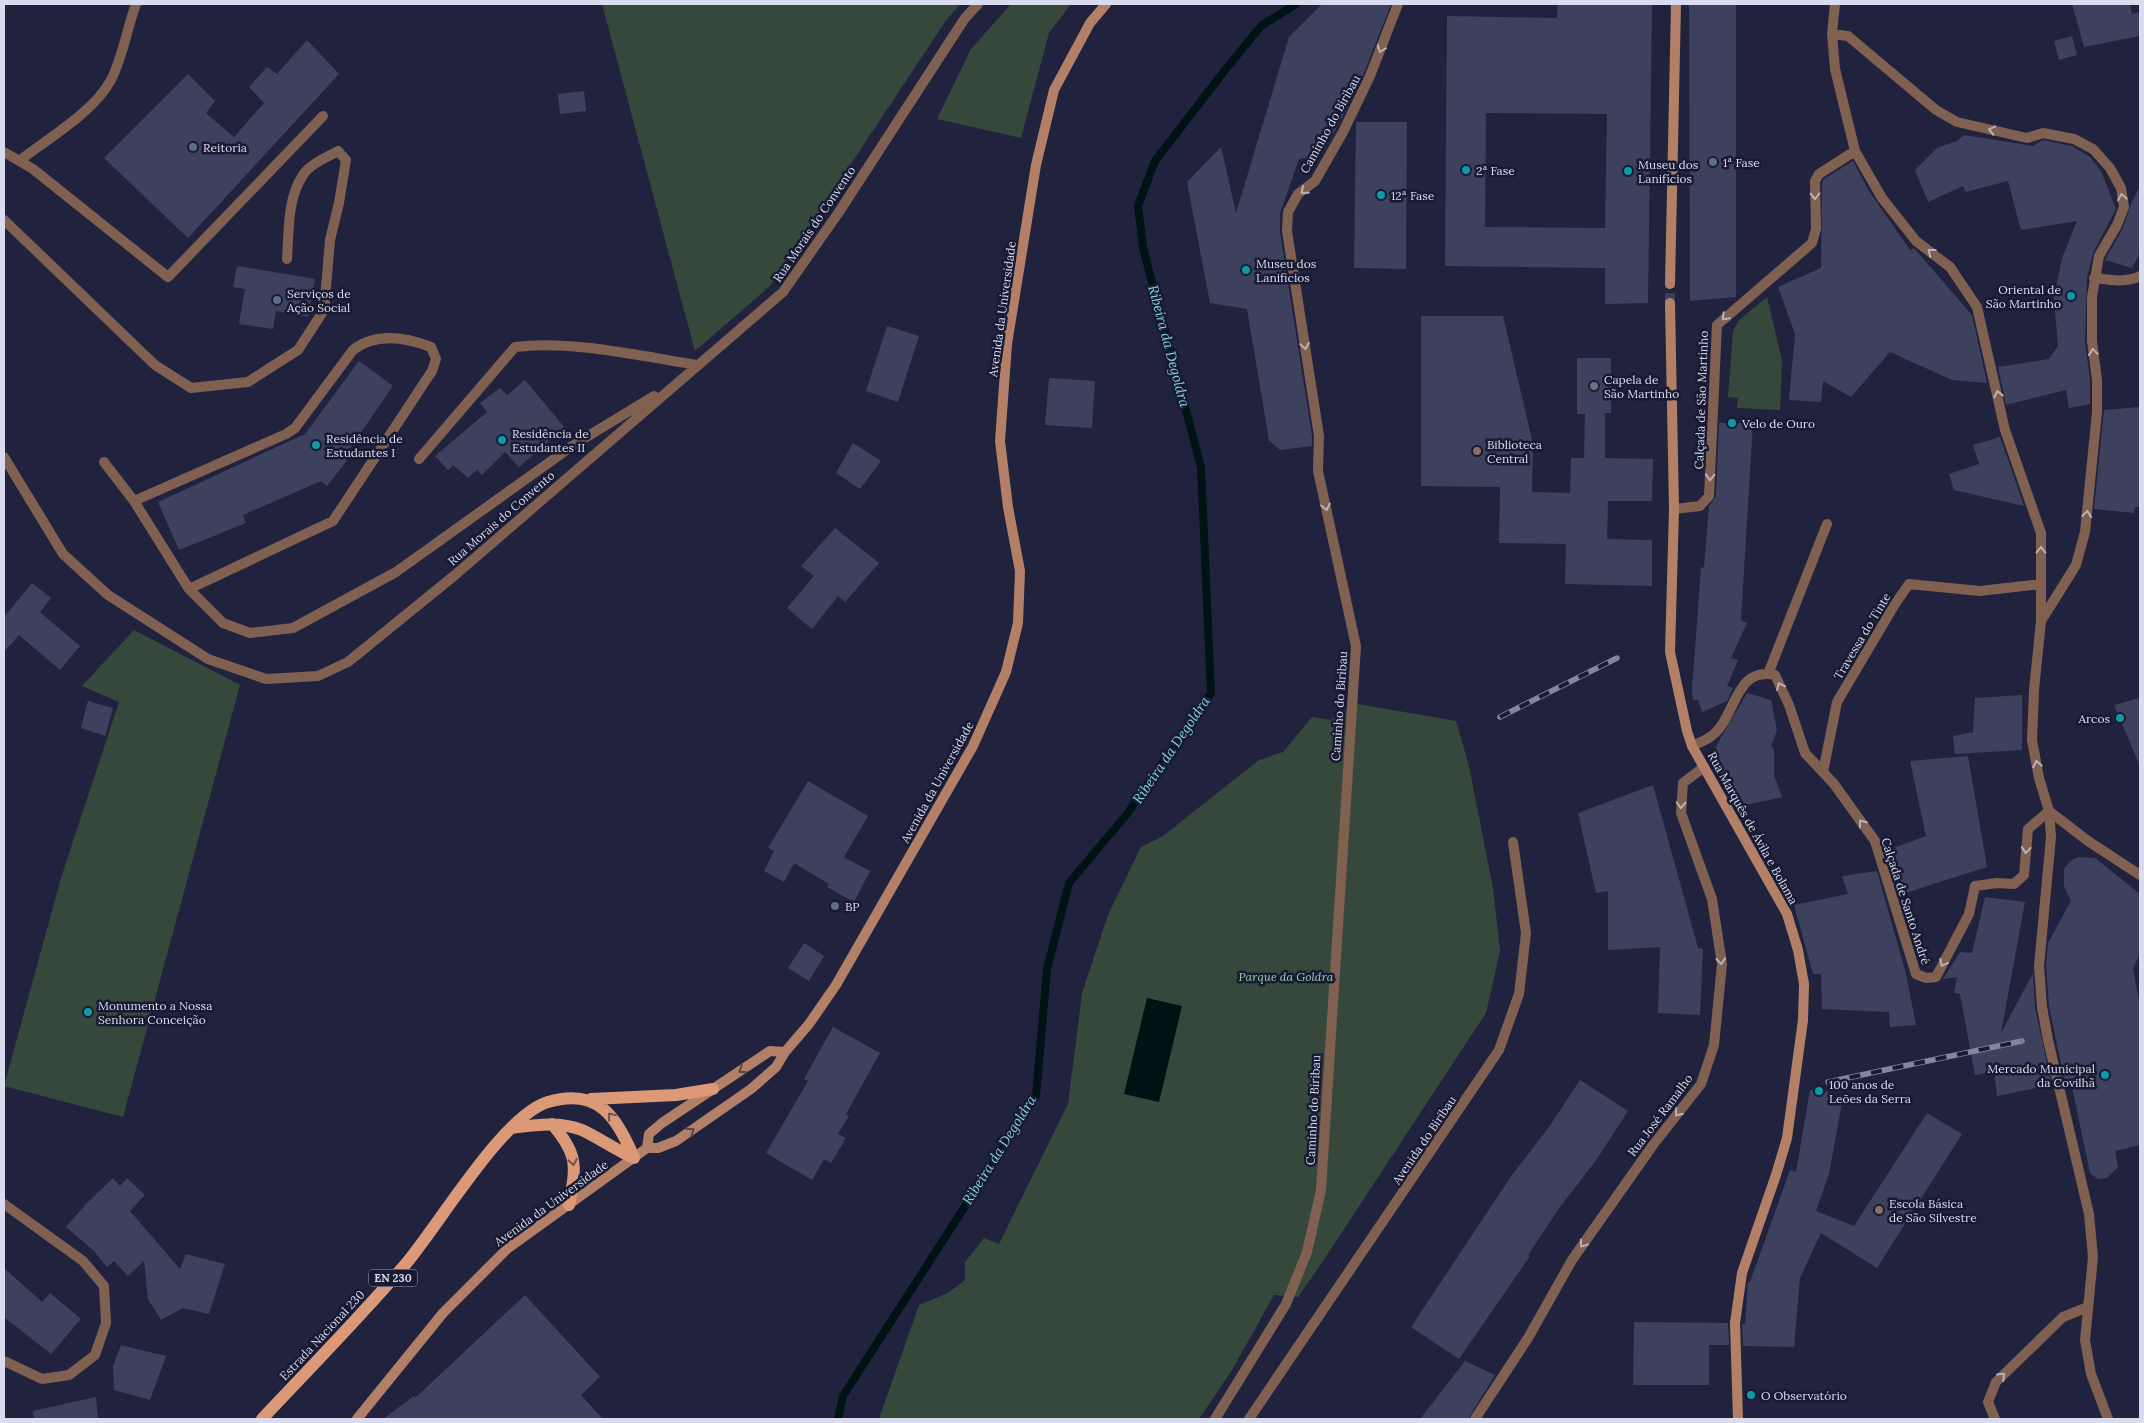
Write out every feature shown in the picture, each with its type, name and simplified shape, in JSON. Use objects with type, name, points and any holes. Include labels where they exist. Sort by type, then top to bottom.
[{"type":"main road","name":"Avenida da Universidade","points":[[358,1419],[450,1307],[507,1249],[647,1148],[658,1148],[676,1141],[691,1131],[751,1089],[776,1067],[785,1052],[809,1024],[836,985],[973,746],[1006,672],[1018,623],[1020,571],[1008,507],[1000,441],[1008,344],[1036,165],[1054,90],[1090,23],[1106,4]]},
{"type":"main road","points":[[1670,284],[1676,4]]},
{"type":"main road","name":"Rua Marquês de Ávila e Bolama","points":[[1670,302],[1674,509],[1670,652],[1686,731],[1692,746],[1787,914],[1798,950],[1804,984],[1802,1028],[1786,1138],[1776,1175],[1742,1273],[1735,1323],[1738,1419]]},
{"type":"main road","name":"Avenida da Universidade","points":[[647,1148],[649,1134],[713,1089],[770,1051],[785,1052]]},
{"type":"main road","name":"EN 230","points":[[587,1099],[676,1095],[713,1089]]},
{"type":"main road","name":"Estrada Nacional 230","points":[[262,1419],[405,1265],[469,1179],[511,1128],[532,1109],[548,1102],[566,1098],[587,1099]]},
{"type":"main road","points":[[587,1099],[601,1105],[611,1114],[634,1158]]},
{"type":"main road","points":[[511,1128],[552,1124],[582,1130],[610,1147],[634,1158]]},
{"type":"main road","points":[[552,1124],[570,1146],[575,1165],[569,1205]]},
{"type":"street","points":[[19,161],[81,114],[106,89],[112,78],[136,4]]},
{"type":"street","name":"Rua Morais do Convento","points":[[4,457],[63,554],[108,595],[208,659],[266,679],[318,676],[348,662],[455,575],[783,292],[839,212],[965,18],[978,4]]},
{"type":"street","name":"Caminho do Biribau","points":[[1215,1419],[1286,1304],[1307,1252],[1321,1190],[1356,646],[1318,471],[1319,436],[1287,231],[1288,212],[1298,194],[1315,181],[1343,132],[1370,76],[1398,4]]},
{"type":"street","points":[[1835,4],[1832,34],[1835,69],[1855,151],[1882,198],[1916,241],[1950,267],[1977,306],[2005,430],[2041,533],[2041,621],[2034,690],[2032,740],[2039,778],[2050,811],[2051,837],[2039,966],[2041,999],[2048,1040],[2089,1214],[2093,1257],[2085,1340],[2091,1374],[2108,1419]]},
{"type":"street","points":[[1832,34],[1848,36],[1936,110],[1957,122],[2027,138],[2043,134],[2074,139],[2093,149],[2110,168],[2121,188],[2124,207],[2117,225],[2099,256],[2092,297],[2092,341],[2097,380],[2097,412],[2085,532],[2076,565],[2041,621]]},
{"type":"street","points":[[4,152],[33,169],[168,277],[323,116]]},
{"type":"street","points":[[4,220],[155,365],[191,388],[248,382],[298,350],[324,310],[330,240],[339,203],[346,160],[338,151],[322,159],[303,174],[292,205],[287,259]]},
{"type":"street","name":"Calçada de São Martinho","points":[[1674,509],[1700,506],[1709,496],[1717,326],[1812,243],[1816,229],[1815,182],[1819,174],[1855,151]]},
{"type":"street","points":[[2094,278],[2117,281],[2133,280],[2140,276]]},
{"type":"street","points":[[134,501],[290,431],[353,350],[364,341],[394,337],[431,347],[436,359],[432,371],[333,521],[189,589]]},
{"type":"street","points":[[419,459],[515,347],[581,349],[697,365]]},
{"type":"street","points":[[104,462],[134,501],[189,589],[223,623],[250,633],[293,628],[396,572],[576,444],[678,381]]},
{"type":"street","points":[[1692,746],[1711,737],[1749,678],[1763,672],[1768,674],[1827,524]]},
{"type":"street","name":"Travessa do Tinte","points":[[1823,772],[1837,702],[1895,604],[1909,584],[1980,591],[2041,584]]},
{"type":"street","name":"Calçada de Santo André","points":[[1768,674],[1776,675],[1789,705],[1805,753],[1834,784],[1875,842],[1916,974],[1926,978],[1936,977],[1969,914],[1975,886],[1997,883],[2014,884],[2024,875],[2028,829],[2050,811]]},
{"type":"street","name":"Rua José Ramalho","points":[[1474,1419],[1528,1338],[1572,1260],[1653,1145],[1701,1084],[1714,1045],[1722,964],[1712,899],[1681,813],[1683,783],[1704,767]]},
{"type":"street","points":[[2050,811],[2088,841],[2140,875]]},
{"type":"street","name":"Avenida do Biribau","points":[[1249,1419],[1499,1050],[1519,994],[1526,933],[1513,842]]},
{"type":"street","points":[[4,1204],[83,1261],[104,1286],[106,1323],[95,1355],[69,1375],[42,1379],[9,1366],[4,1361]]},
{"type":"street","points":[[1995,1419],[1988,1402],[1996,1382],[2063,1317],[2088,1307]]},
{"type":"green space","points":[[602,4],[961,4],[947,19],[770,286],[695,351]]},
{"type":"green space","points":[[1011,4],[1071,4],[1049,33],[1021,138],[937,119],[971,49]]},
{"type":"green space","points":[[1767,297],[1782,360],[1780,410],[1737,408],[1738,398],[1728,397],[1733,331],[1739,320]]},
{"type":"green space","points":[[134,630],[240,685],[123,1117],[4,1086],[61,878],[119,702],[82,686]]},
{"type":"green space","name":"Parque da Goldra","points":[[1358,704],[1456,721],[1469,766],[1493,888],[1500,951],[1486,1013],[1321,1264],[1298,1297],[1274,1295],[1232,1370],[1199,1419],[879,1419],[919,1305],[948,1293],[965,1280],[965,1262],[984,1238],[999,1244],[1068,1104],[1082,993],[1108,915],[1141,847],[1163,836],[1259,760],[1283,752],[1312,717],[1331,720]]},
{"type":"shaded area","points":[[1147,998],[1182,1006],[1159,1102],[1124,1094]]},
{"type":"building","points":[[1322,4],[1391,4],[1364,73],[1341,120],[1320,156],[1299,159],[1280,213],[1280,232],[1312,446],[1280,450],[1269,440],[1247,309],[1210,303],[1187,182],[1221,147],[1236,213],[1289,37]]},
{"type":"building","name":"2ª Fase","points":[[1558,4],[1652,4],[1648,303],[1605,304],[1605,268],[1445,266],[1447,16],[1557,18]],"holes":[[[1486,113],[1607,114],[1605,228],[1485,227]]]},
{"type":"building","name":"1ª Fase","points":[[1689,4],[1736,4],[1736,297],[1690,301]]},
{"type":"building","points":[[2072,4],[2130,4],[2132,14],[2140,12],[2140,36],[2084,47]]},
{"type":"building","points":[[2072,36],[2077,55],[2059,60],[2054,41]]},
{"type":"building","name":"Reitoria","points":[[307,40],[339,74],[188,238],[104,158],[188,74],[215,101],[206,113],[234,137],[264,103],[249,87],[267,67],[277,74]]},
{"type":"building","points":[[584,91],[586,111],[560,114],[558,94]]},
{"type":"building","name":"12ª Fase","points":[[1356,122],[1407,122],[1406,269],[1354,268]]},
{"type":"building","points":[[1964,135],[2033,146],[2043,140],[2072,146],[2090,157],[2101,171],[2116,209],[2093,253],[2087,277],[2085,341],[2090,380],[2090,404],[2069,408],[2066,390],[2006,405],[1998,367],[2049,359],[2058,346],[2054,298],[2062,258],[2077,221],[2021,230],[2008,181],[1966,192],[1963,186],[1928,202],[1915,170],[1937,148],[1957,141]]},
{"type":"building","points":[[1853,161],[1869,191],[1910,250],[1914,248],[1972,315],[1987,383],[1952,380],[1890,352],[1851,397],[1823,381],[1821,402],[1789,400],[1795,334],[1778,287],[1821,268],[1822,183],[1824,179]]},
{"type":"building","points":[[2140,186],[2140,253],[2132,268],[2105,260],[2123,228],[2131,204]]},
{"type":"building","name":"Serviços de Ação Social","points":[[237,266],[315,279],[308,317],[276,311],[273,329],[239,324],[245,289],[233,287]]},
{"type":"building","name":"Biblioteca Central","points":[[1421,316],[1503,316],[1533,444],[1532,492],[1570,493],[1571,458],[1584,458],[1585,414],[1577,414],[1577,358],[1611,358],[1611,413],[1605,413],[1605,458],[1653,459],[1652,501],[1608,501],[1607,539],[1652,540],[1652,586],[1565,584],[1566,544],[1499,543],[1500,487],[1421,486]]},
{"type":"building","points":[[887,326],[919,336],[898,402],[866,391]]},
{"type":"building","name":"Residência de Estudantes I","points":[[359,361],[393,386],[344,457],[348,459],[327,486],[321,481],[243,515],[246,523],[179,550],[158,502],[305,434]]},
{"type":"building","points":[[1049,378],[1095,381],[1092,428],[1045,425]]},
{"type":"building","name":"Residência de Estudantes II","points":[[525,380],[565,428],[519,467],[505,452],[482,475],[477,470],[468,478],[453,465],[448,470],[435,456],[487,412],[480,403],[500,388],[507,395]]},
{"type":"building","points":[[2140,407],[2140,507],[2135,507],[2134,513],[2094,509],[2104,410]]},
{"type":"building","points":[[1719,423],[1753,423],[1741,620],[1747,623],[1731,658],[1738,660],[1727,686],[1733,688],[1727,701],[1702,712],[1698,700],[1693,700],[1692,689],[1701,567],[1704,568],[1709,506],[1716,496]]},
{"type":"building","points":[[2000,437],[2024,506],[1954,490],[1949,474],[1979,464],[1973,445]]},
{"type":"building","points":[[853,443],[881,461],[860,489],[836,473]]},
{"type":"building","points":[[835,528],[879,563],[845,602],[838,596],[812,629],[787,608],[814,576],[801,566]]},
{"type":"building","points":[[32,583],[51,598],[40,612],[80,646],[60,670],[19,635],[4,652],[4,617]]},
{"type":"building","points":[[1747,693],[1771,700],[1777,731],[1771,745],[1774,750],[1774,775],[1782,797],[1737,807],[1714,767],[1716,746]]},
{"type":"building","points":[[2022,695],[2022,750],[1955,754],[1953,736],[1973,732],[1975,698]]},
{"type":"building","points":[[2140,698],[2140,766],[2114,705]]},
{"type":"building","points":[[88,701],[113,708],[105,736],[81,728]]},
{"type":"building","points":[[1968,756],[1987,867],[1899,895],[1885,851],[1926,836],[1910,761]]},
{"type":"building","points":[[808,781],[868,816],[844,857],[870,871],[854,902],[827,887],[829,884],[794,863],[784,882],[764,871],[774,851],[768,848]]},
{"type":"building","points":[[1653,785],[1698,948],[1703,949],[1700,1015],[1658,1013],[1660,947],[1608,950],[1608,891],[1596,893],[1578,813]]},
{"type":"building","name":"Mercado Municipal da Covilhã","points":[[2078,857],[2095,858],[2140,894],[2140,953],[2133,969],[2140,1006],[2140,1145],[2115,1151],[2118,1167],[2107,1178],[2098,1179],[2090,1173],[2071,1082],[2065,1083],[2049,1006],[2046,966],[2048,943],[2071,901],[2064,886],[2064,869],[2070,861]]},
{"type":"building","points":[[1877,871],[1906,974],[1916,1025],[1890,1027],[1889,1012],[1822,1009],[1821,974],[1813,974],[1794,905],[1848,894],[1842,876]]},
{"type":"building","points":[[1985,897],[2025,902],[2001,1033],[2033,973],[2035,1008],[2052,1085],[1997,1096],[1994,1071],[1975,1075],[1960,994],[1954,993],[1957,977],[1943,979],[1960,952],[1972,953]]},
{"type":"building","points":[[804,943],[824,956],[809,981],[788,968]]},
{"type":"building","points":[[833,1027],[880,1053],[846,1114],[849,1116],[838,1134],[846,1138],[831,1163],[824,1159],[812,1180],[766,1153],[808,1081],[804,1079]]},
{"type":"building","points":[[1580,1080],[1628,1111],[1597,1159],[1560,1207],[1528,1255],[1530,1256],[1459,1359],[1411,1327],[1512,1175],[1549,1127]]},
{"type":"building","points":[[1810,1090],[1830,1092],[1828,1101],[1842,1103],[1829,1174],[1816,1211],[1854,1226],[1927,1113],[1962,1134],[1877,1268],[1821,1233],[1800,1278],[1794,1347],[1743,1346],[1742,1324],[1745,1324],[1748,1282],[1750,1282],[1790,1170],[1796,1172]]},
{"type":"building","points":[[113,1178],[120,1186],[127,1178],[145,1195],[130,1211],[180,1269],[186,1254],[225,1264],[209,1314],[183,1308],[161,1320],[148,1299],[144,1261],[128,1276],[114,1261],[107,1267],[93,1250],[66,1227]]},
{"type":"building","points":[[4,1268],[42,1302],[50,1293],[81,1319],[51,1354],[4,1317]]},
{"type":"building","points":[[525,1295],[600,1377],[581,1395],[603,1419],[383,1419],[414,1396],[415,1398]]},
{"type":"building","points":[[1634,1322],[1728,1323],[1729,1345],[1709,1345],[1709,1385],[1633,1385]]},
{"type":"building","points":[[121,1345],[166,1356],[150,1400],[114,1390],[113,1366]]},
{"type":"building","points":[[1465,1361],[1495,1375],[1468,1419],[1420,1419]]},
{"type":"building","points":[[96,1397],[98,1419],[34,1419],[33,1411]]},
{"type":"waterway","name":"Ribeira da Degoldra","points":[[838,1419],[843,1396],[1036,1096],[1047,969],[1069,883],[1127,814],[1211,693],[1201,467],[1143,248],[1138,206],[1155,161],[1225,70],[1261,26],[1296,4]]},
{"type":"tunnel","points":[[1670,284],[1670,303]]},
{"type":"railway","points":[[1500,717],[1617,658]]},
{"type":"railway","points":[[1828,1082],[2022,1041]]},
{"type":"place","name":"Reitoria","points":[[193,147]]},
{"type":"place","name":"1ª Fase","points":[[1713,162]]},
{"type":"place","name":"2ª Fase","points":[[1466,170]]},
{"type":"place","name":"Museu dos Lanifícios","points":[[1628,171]]},
{"type":"place","name":"12ª Fase","points":[[1381,195]]},
{"type":"place","name":"Museu dos Lanificios","points":[[1246,270]]},
{"type":"place","name":"Oriental de São Martinho","points":[[2071,296]]},
{"type":"place","name":"Serviços de Ação Social","points":[[277,300]]},
{"type":"place","name":"Capela de São Martinho","points":[[1594,386]]},
{"type":"place","name":"Velo de Ouro","points":[[1732,423]]},
{"type":"place","name":"Residência de Estudantes II","points":[[502,440]]},
{"type":"place","name":"Residência de Estudantes I","points":[[316,445]]},
{"type":"place","name":"Biblioteca Central","points":[[1477,451]]},
{"type":"place","name":"Arcos","points":[[2120,718]]},
{"type":"place","name":"BP","points":[[835,906]]},
{"type":"place","name":"Monumento a Nossa Senhora Conceição","points":[[88,1012]]},
{"type":"place","name":"Mercado Municipal da Covilhã","points":[[2105,1075]]},
{"type":"place","name":"100 anos de Leões da Serra","points":[[1819,1091]]},
{"type":"place","name":"Escola Básica de São Silvestre","points":[[1879,1210]]},
{"type":"place","name":"O Observatório","points":[[1751,1395]]}]
